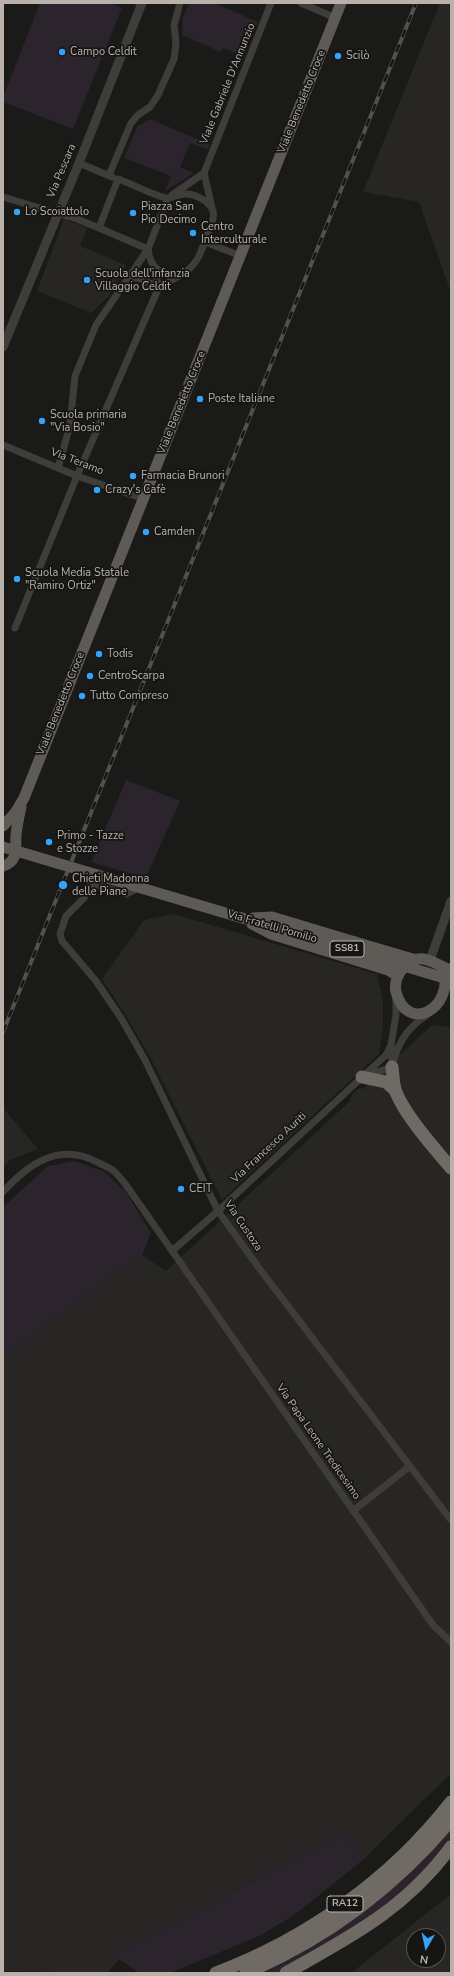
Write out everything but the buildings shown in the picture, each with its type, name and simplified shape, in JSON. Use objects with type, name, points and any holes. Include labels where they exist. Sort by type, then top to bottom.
[{"type":"highway","points":[[392,1067],[395,1090]]},
{"type":"highway","points":[[362,1076],[379,1079],[395,1090],[429,1141],[451,1168]]},
{"type":"highway","name":"RA12","points":[[216,1973],[271,1949],[305,1930],[344,1905],[397,1861],[451,1802]]},
{"type":"highway","name":"RA12","points":[[246,1973],[303,1945],[356,1910],[403,1871],[451,1820]]},
{"type":"highway","points":[[286,1973],[347,1940],[391,1909],[423,1880],[451,1847]]},
{"type":"main road","name":"Viale Benedetto Croce","points":[[22,802],[341,3]]},
{"type":"main road","points":[[3,826],[22,802]]},
{"type":"main road","points":[[4,866],[11,862],[16,854],[15,842],[22,802]]},
{"type":"main road","points":[[3,832],[12,837],[15,842]]},
{"type":"main road","name":"Via Fratelli Pomilio","points":[[3,847],[451,980]]},
{"type":"main road","points":[[243,918],[272,917],[413,961],[430,960],[448,969],[451,985],[450,994],[443,1009],[429,1014],[420,1014],[411,1011],[404,1006],[398,998],[396,990],[400,971],[413,961]]},
{"type":"main road","points":[[243,918],[271,934],[358,960],[388,970],[398,976]]},
{"type":"street","name":"Via Pescara","points":[[3,347],[57,213],[79,163],[142,3]]},
{"type":"street","points":[[109,176],[131,123],[138,115],[150,107],[158,95],[174,59],[176,43],[174,25],[180,3]]},
{"type":"street","name":"Viale Gabriele D'Annunzio","points":[[204,173],[271,3]]},
{"type":"street","points":[[301,3],[336,18]]},
{"type":"street","points":[[79,163],[168,198],[179,194],[195,196],[205,201],[213,212]]},
{"type":"street","points":[[58,468],[70,424],[75,376],[96,326],[115,299],[128,278],[148,249],[168,198],[204,173],[213,212],[211,225],[198,261],[190,270],[159,286],[138,278],[128,278]]},
{"type":"street","points":[[99,228],[118,179]]},
{"type":"street","points":[[3,197],[57,213],[99,228],[148,249]]},
{"type":"street","points":[[205,242],[241,256]]},
{"type":"street","points":[[15,628],[77,476],[159,286],[148,249]]},
{"type":"street","points":[[153,266],[165,273],[181,275]]},
{"type":"street","name":"Via Teramo","points":[[3,445],[77,476],[144,499]]},
{"type":"street","name":"Via Fratelli Pomilio","points":[[91,884],[126,894],[145,884],[413,961]]},
{"type":"street","name":"Via Custoza","points":[[91,884],[84,898],[66,916],[60,934],[62,941],[96,981],[121,1018],[145,1060],[218,1211],[259,1268],[451,1520]]},
{"type":"street","points":[[430,960],[451,901]]},
{"type":"street","points":[[392,1067],[391,1045],[396,1015],[396,990]]},
{"type":"street","points":[[392,1067],[397,1048],[404,1035],[417,1021],[429,1014]]},
{"type":"street","name":"Via Francesco Auriti","points":[[172,1251],[218,1211],[386,1055],[391,1045]]},
{"type":"street","name":"Via Francesco Auriti","points":[[362,1076],[392,1067]]},
{"type":"street","name":"Via Papa Leone Tredicesimo","points":[[3,1192],[18,1175],[42,1159],[68,1153],[91,1159],[114,1171],[172,1251],[433,1625],[451,1642]]},
{"type":"street","points":[[353,1511],[410,1466]]},
{"type":"shaded area","name":"Campo Celdit","points":[[40,3],[109,3],[122,8],[73,129],[3,102],[3,97]]},
{"type":"shaded area","points":[[189,3],[214,3],[258,22],[244,56],[223,48],[221,52],[182,35],[183,17]]},
{"type":"shaded area","points":[[440,3],[451,3],[451,293],[419,202],[363,192]]},
{"type":"shaded area","points":[[150,119],[209,144],[208,150],[190,143],[180,167],[194,173],[165,191],[171,176],[124,158],[137,127]]},
{"type":"shaded area","name":"Scuola dell'infanzia Villaggio Celdit","points":[[64,219],[87,228],[80,246],[126,265],[109,296],[91,313],[37,291]]},
{"type":"shaded area","points":[[126,780],[180,801],[146,878],[91,862]]},
{"type":"shaded area","points":[[174,914],[377,974],[383,1001],[383,1029],[379,1054],[222,1200],[150,1057],[125,1014],[102,979],[144,920]]},
{"type":"shaded area","points":[[432,1025],[451,1027],[451,1773],[364,1859],[345,1833],[113,1955],[120,1959],[107,1973],[3,1971],[3,1357],[142,1255],[166,1271],[350,1101],[352,1095],[359,1088],[363,1089]]},
{"type":"shaded area","points":[[3,1108],[38,1149],[10,1160],[3,1168]]},
{"type":"shaded area","points":[[74,1161],[103,1171],[125,1191],[151,1233],[142,1255],[3,1357],[3,1207],[48,1166]]},
{"type":"shaded area","points":[[451,1830],[451,1842],[405,1894],[281,1973],[264,1973],[316,1944],[365,1911],[410,1873]]},
{"type":"shaded area","points":[[345,1833],[364,1859],[293,1916],[259,1936],[170,1973],[140,1973],[113,1955]]},
{"type":"shaded area","points":[[451,1894],[451,1973],[351,1973],[406,1930],[406,1968],[446,1968],[446,1928],[408,1928]]},
{"type":"railway","points":[[3,1032],[416,3]]},
{"type":"place","name":"Campo Celdit","points":[[62,52]]},
{"type":"place","name":"Scilò","points":[[338,56]]},
{"type":"place","name":"Lo Scoiattolo","points":[[17,212]]},
{"type":"place","name":"Piazza San Pio Decimo","points":[[133,213]]},
{"type":"place","name":"Centro Interculturale","points":[[193,233]]},
{"type":"place","name":"Scuola dell'infanzia Villaggio Celdit","points":[[87,280]]},
{"type":"place","name":"Poste Italiane","points":[[200,399]]},
{"type":"place","name":"Scuola primaria \"Via Bosio\"","points":[[42,421]]},
{"type":"place","name":"Farmacia Brunori","points":[[133,476]]},
{"type":"place","name":"Crazy's Cafè","points":[[97,490]]},
{"type":"place","name":"Camden","points":[[146,532]]},
{"type":"place","name":"Scuola Media Statale \"Ramiro Ortiz\"","points":[[17,579]]},
{"type":"place","name":"Todis","points":[[99,654]]},
{"type":"place","name":"CentroScarpa","points":[[90,676]]},
{"type":"place","name":"Tutto Compreso","points":[[82,696]]},
{"type":"place","name":"Primo - Tazze e Stozze","points":[[49,842]]},
{"type":"place","name":"Chieti Madonna delle Piane","points":[[63,885]]},
{"type":"place","name":"CEIT","points":[[181,1189]]}]
